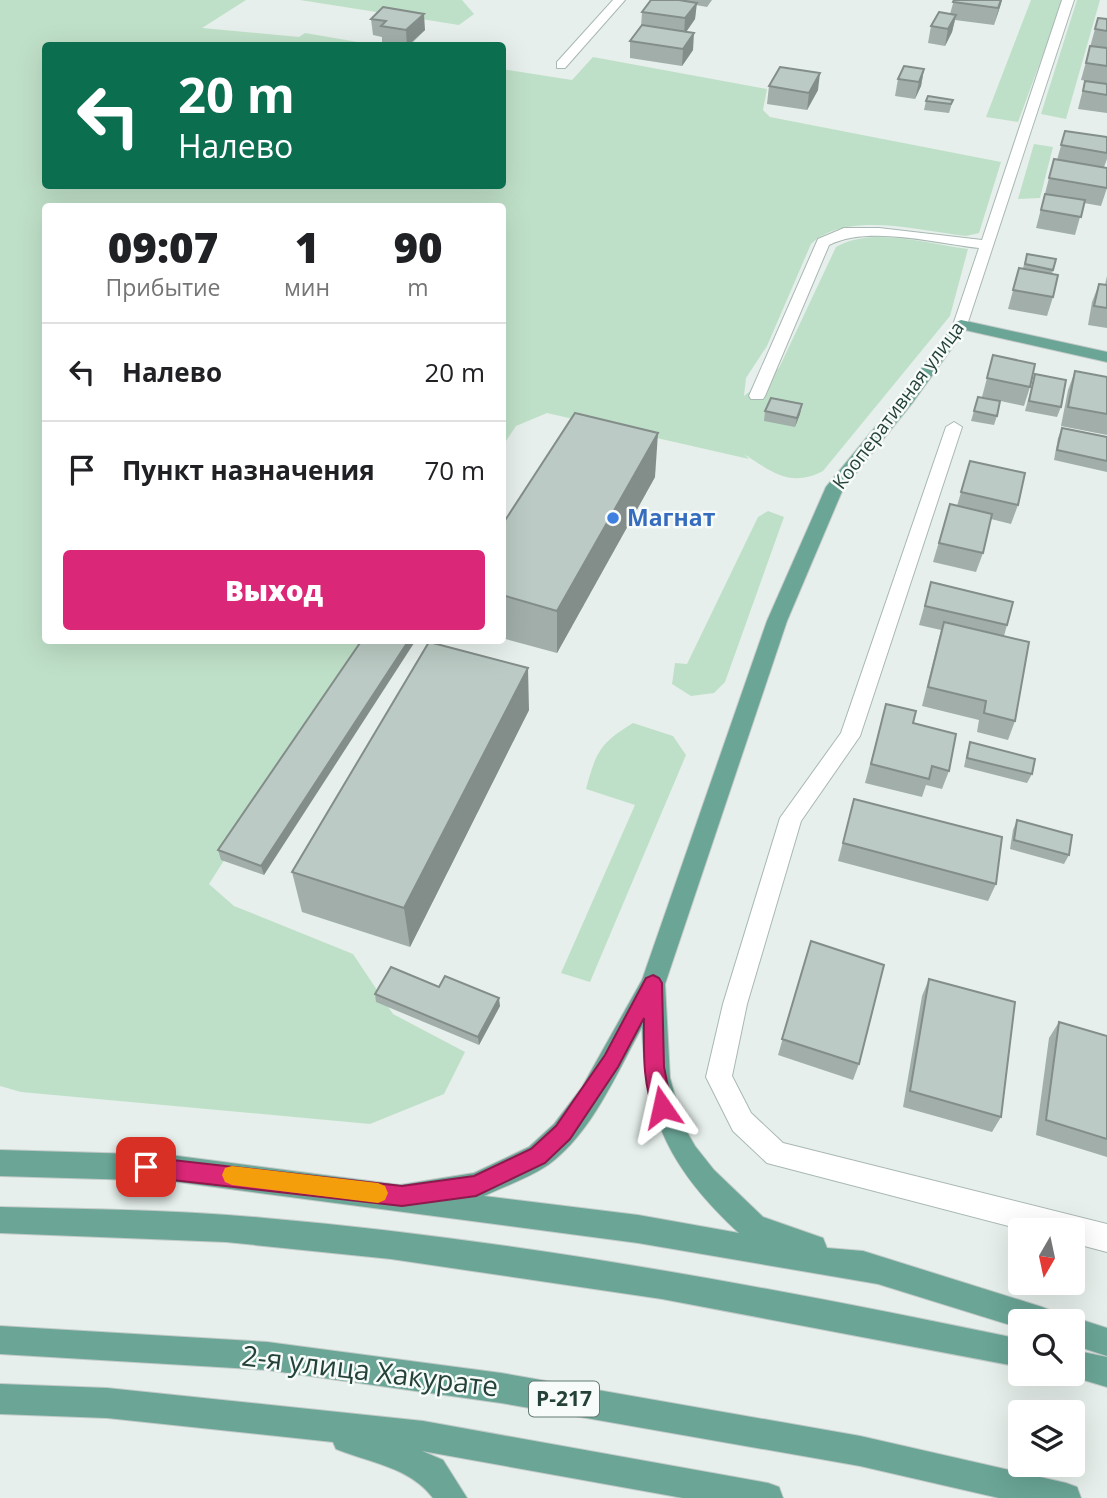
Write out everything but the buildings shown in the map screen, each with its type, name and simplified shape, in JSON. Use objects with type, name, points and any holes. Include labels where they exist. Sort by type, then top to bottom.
[{"type":"main road","points":[[961,325],[1107,357]]},
{"type":"main road","name":"Кооперативная улица","points":[[653,983],[777,621],[835,487],[907,399],[961,325]]},
{"type":"main road","points":[[402,1196],[476,1186],[538,1156],[563,1133],[591,1095],[653,983]]},
{"type":"main road","points":[[653,983],[654,1067],[662,1107],[680,1148],[709,1187],[758,1230],[1008,1310]]},
{"type":"main road","points":[[0,1163],[170,1168],[313,1185],[638,1229],[877,1270]]},
{"type":"main road","points":[[0,1220],[299,1235],[584,1273],[853,1318],[1008,1350]]},
{"type":"main road","points":[[1085,1335],[1107,1342]]},
{"type":"main road","name":"2-я улица Хакурате","points":[[0,1340],[267,1356],[501,1388],[860,1451],[1066,1498]]},
{"type":"main road","points":[[1085,1367],[1107,1372]]},
{"type":"main road","points":[[0,1399],[107,1403],[424,1436],[768,1498]]},
{"type":"main road","points":[[291,1422],[381,1448],[432,1471],[452,1498]]},
{"type":"street","points":[[561,65],[619,0]]},
{"type":"street","name":"Кооперативная улица","points":[[961,325],[1068,0]]},
{"type":"street","points":[[757,396],[823,242],[844,232],[879,232],[988,244]]},
{"type":"street","points":[[954,427],[850,736],[791,818],[735,1004],[719,1077],[742,1122],[776,1154],[1107,1238]]},
{"type":"green space","points":[[0,0],[246,0],[202,28],[299,37],[305,33],[358,42],[42,42],[42,189],[506,189],[506,70],[572,80],[593,57],[767,89],[763,110],[770,117],[1001,162],[979,233],[966,236],[906,227],[864,225],[826,234],[811,244],[767,346],[746,378],[744,396],[779,368],[836,247],[851,241],[883,237],[968,249],[950,316],[823,471],[801,478],[782,476],[744,454],[749,459],[547,413],[516,426],[506,441],[506,203],[42,203],[42,644],[362,644],[209,884],[234,906],[353,954],[393,1014],[465,1052],[444,1094],[370,1124],[21,1092],[0,1086]]},
{"type":"green space","points":[[300,0],[462,0],[474,14],[459,25]]},
{"type":"green space","points":[[1031,0],[1063,0],[1018,122],[986,117]]},
{"type":"green space","points":[[1077,0],[1100,0],[1066,119],[1041,114]]},
{"type":"green space","points":[[1034,144],[1053,147],[1040,198],[1018,199]]},
{"type":"green space","points":[[768,511],[784,517],[725,682],[714,693],[691,696],[672,684],[675,663],[687,664],[758,517]]},
{"type":"green space","points":[[633,723],[673,736],[686,755],[590,982],[561,973],[635,805],[586,789],[601,750],[613,737]]},
{"type":"slow traffic","points":[[232,1175],[378,1193]]},
{"type":"place","name":"Магнат","points":[[613,518]]},
{"type":"route","points":[[146,1167],[402,1196],[476,1186],[538,1156],[563,1133],[612,1061],[653,983],[654,1067],[662,1107]]}]
